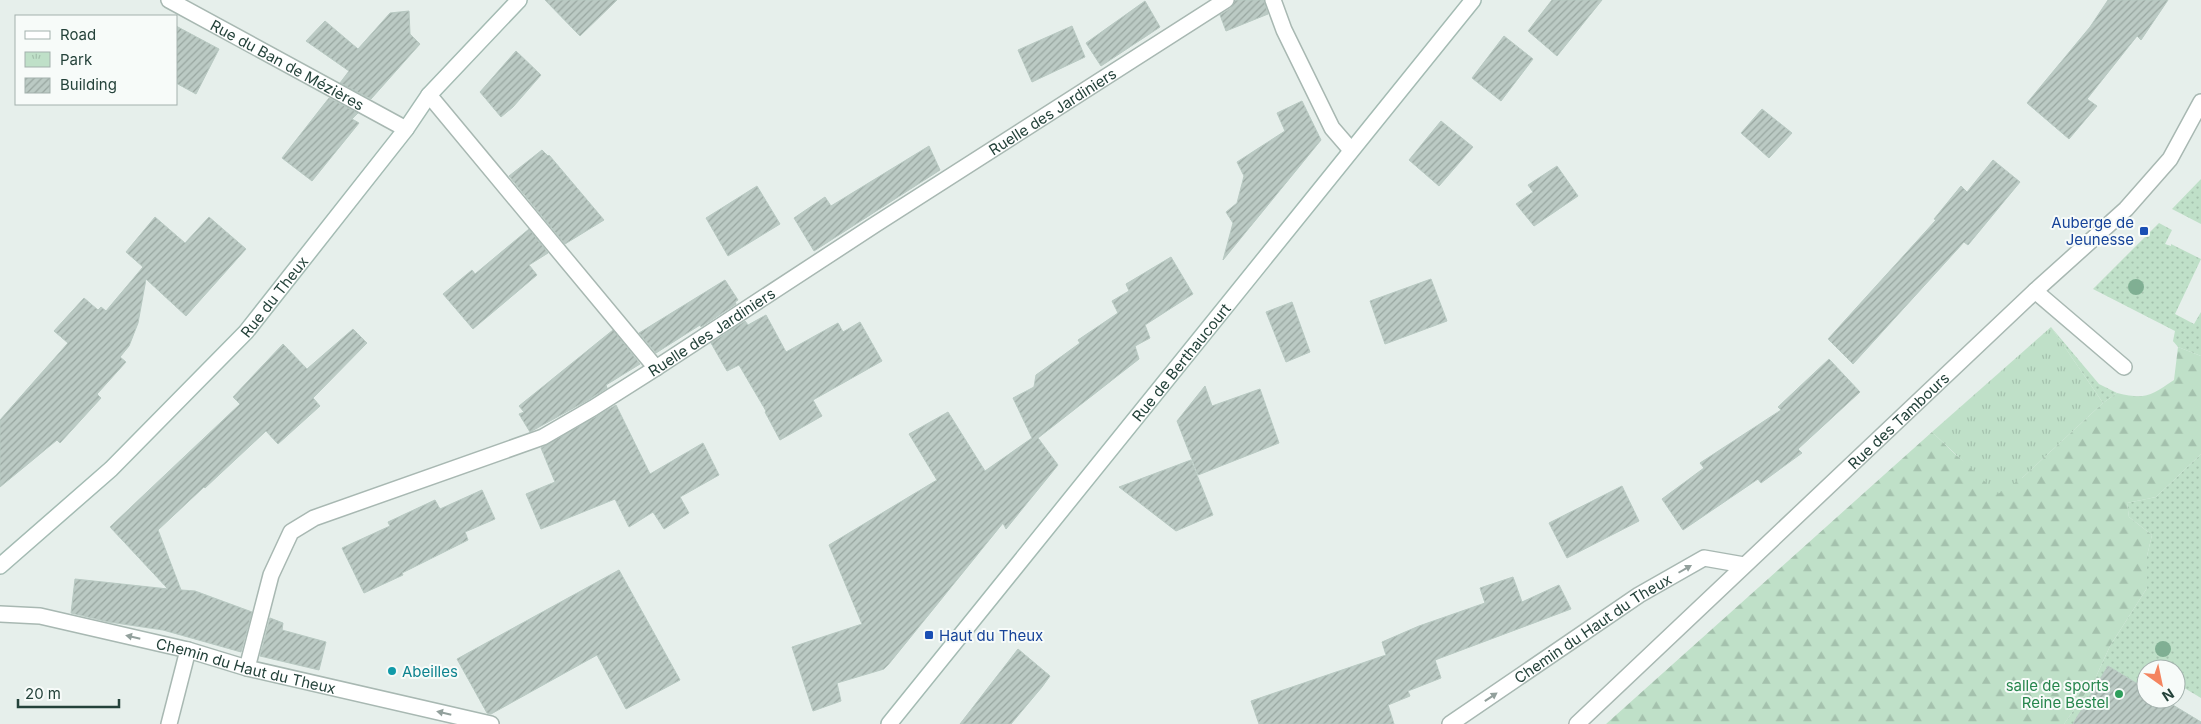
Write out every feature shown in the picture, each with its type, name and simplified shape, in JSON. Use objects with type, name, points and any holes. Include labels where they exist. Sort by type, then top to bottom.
[{"type":"street","name":"Rue du Ban de Mézières","points":[[169,0],[406,128]]},
{"type":"street","name":"Rue du Theux","points":[[0,566],[111,469],[246,332],[406,128],[429,95],[519,0]]},
{"type":"street","name":"Ruelle des Jardiniers","points":[[247,668],[271,576],[291,532],[314,518],[543,437],[656,368],[1226,0]]},
{"type":"street","points":[[1273,0],[1284,30],[1332,128],[1351,150]]},
{"type":"street","name":"Rue de Berthaucourt","points":[[889,724],[1473,0]]},
{"type":"street","points":[[429,95],[656,368]]},
{"type":"street","name":"Rue des Tambours","points":[[1577,724],[2035,291],[2126,209],[2170,159],[2201,102]]},
{"type":"street","points":[[2035,291],[2124,367]]},
{"type":"street","name":"Chemin du Haut du Theux","points":[[1450,724],[1639,595],[1704,558],[1744,565]]},
{"type":"street","name":"Chemin du Haut du Theux","points":[[0,614],[40,616],[188,650],[247,668],[492,724]]},
{"type":"street","points":[[169,724],[188,650]]},
{"type":"green space","points":[[2201,179],[2201,224],[2172,209]]},
{"type":"green space","points":[[2159,223],[2172,230],[2165,244],[2171,246],[2171,244],[2201,259],[2175,314],[2194,324],[2201,312],[2201,356],[2178,347],[2173,341],[2175,331],[2093,289]]},
{"type":"green space","points":[[2051,327],[2099,384],[2117,393],[2103,403]]},
{"type":"green space","points":[[2051,327],[2103,403],[2022,478],[1998,494],[1932,432]]},
{"type":"green space","points":[[2178,347],[2201,356],[2201,454],[2156,497],[2127,503],[2129,517],[2152,535],[2147,556],[2147,588],[2110,646],[2094,681],[2064,724],[1606,724],[1932,432],[1976,471],[2022,478],[2103,403],[2117,393],[2135,396],[2147,395],[2174,380]]},
{"type":"green space","points":[[2201,454],[2201,698],[2186,689],[2186,659],[2136,659],[2136,683],[2108,666],[2073,724],[2064,724],[2094,681],[2110,646],[2147,588],[2147,556],[2152,535],[2129,517],[2127,503],[2156,497]]},
{"type":"building","points":[[545,0],[617,0],[580,36]]},
{"type":"building","points":[[1235,0],[1264,0],[1268,14],[1226,31],[1220,15],[1231,8]]},
{"type":"building","points":[[1552,0],[1602,0],[1557,56],[1528,31]]},
{"type":"building","points":[[2108,0],[2168,0],[2141,40],[2137,36],[2087,99],[2097,106],[2069,139],[2027,103],[2090,27]]},
{"type":"building","points":[[1145,1],[1160,27],[1101,66],[1086,43]]},
{"type":"building","points":[[409,11],[410,34],[420,44],[371,99],[340,83],[349,71],[306,41],[325,21],[358,49],[390,13]]},
{"type":"building","points":[[1072,26],[1085,57],[1032,82],[1018,50]]},
{"type":"building","points":[[178,27],[219,49],[196,94],[178,84]]},
{"type":"building","points":[[1504,36],[1533,59],[1501,101],[1472,78]]},
{"type":"building","points":[[516,51],[541,75],[513,107],[501,117],[480,92]]},
{"type":"building","points":[[329,98],[358,113],[352,119],[359,123],[312,181],[282,158]]},
{"type":"building","points":[[1302,101],[1321,140],[1223,260],[1233,223],[1226,212],[1237,203],[1244,176],[1237,162],[1285,131],[1277,113]]},
{"type":"building","points":[[1762,109],[1792,133],[1769,158],[1741,133]]},
{"type":"building","points":[[1441,121],[1473,147],[1439,186],[1409,160]]},
{"type":"building","points":[[929,146],[940,170],[814,251],[794,218],[825,197],[831,206]]},
{"type":"building","points":[[542,150],[549,155],[604,220],[565,244],[509,176]]},
{"type":"building","points":[[1993,160],[2020,182],[1968,245],[1964,242],[1853,364],[1828,339],[1936,220],[1934,219],[1961,186],[1967,192]]},
{"type":"building","points":[[1557,166],[1578,196],[1534,226],[1516,204],[1533,192],[1528,185]]},
{"type":"building","points":[[757,186],[780,224],[728,256],[706,218]]},
{"type":"building","points":[[155,217],[185,243],[209,217],[246,249],[186,316],[146,279],[138,323],[129,346],[120,357],[126,362],[97,394],[101,398],[60,443],[57,440],[0,487],[0,420],[68,343],[54,331],[84,298],[98,310],[101,307],[106,311],[143,267],[126,252]]},
{"type":"building","points":[[529,229],[548,253],[529,265],[537,275],[473,329],[443,294],[472,270],[475,274]]},
{"type":"building","points":[[1171,257],[1193,294],[1145,325],[1150,338],[1135,346],[1139,359],[1038,438],[1058,465],[1006,529],[1003,523],[888,665],[884,669],[837,683],[841,701],[813,711],[792,647],[862,624],[829,545],[937,480],[909,434],[948,412],[985,471],[1032,438],[1013,398],[1034,387],[1036,375],[1080,343],[1078,340],[1118,313],[1112,301],[1129,291],[1126,284]]},
{"type":"building","points":[[1431,279],[1447,321],[1385,344],[1370,301]]},
{"type":"building","points":[[725,280],[738,300],[735,302],[736,304],[701,327],[700,325],[656,353],[639,333]]},
{"type":"building","points":[[1292,302],[1310,352],[1286,362],[1266,312]]},
{"type":"building","points":[[766,315],[786,352],[838,323],[843,332],[860,322],[882,361],[813,400],[822,416],[780,440],[766,411],[739,365],[727,371],[711,343],[745,321],[748,325]]},
{"type":"building","points":[[353,329],[367,343],[313,398],[320,406],[278,444],[266,431],[158,530],[181,590],[195,591],[252,612],[241,652],[163,630],[109,622],[71,613],[75,579],[168,589],[110,527],[240,404],[233,397],[283,344],[307,369]]},
{"type":"building","points":[[613,330],[640,364],[606,385],[607,388],[588,400],[530,432],[519,414],[524,412],[519,406]]},
{"type":"building","points":[[1829,359],[1860,392],[1798,449],[1802,453],[1761,483],[1758,479],[1683,530],[1662,499],[1704,468],[1700,463],[1781,410],[1778,407]]},
{"type":"building","points":[[1205,386],[1212,406],[1260,389],[1279,443],[1198,475],[1177,421]]},
{"type":"building","points":[[616,405],[650,474],[703,443],[719,475],[680,497],[689,513],[664,529],[653,512],[629,527],[615,499],[541,529],[526,494],[555,482],[541,448]]},
{"type":"building","points":[[1191,460],[1213,515],[1176,531],[1119,487]]},
{"type":"building","points":[[1622,486],[1639,521],[1567,558],[1549,523]]},
{"type":"building","points":[[482,490],[495,519],[465,532],[468,540],[402,573],[403,575],[364,593],[342,548],[390,526],[388,522],[435,500],[440,509]]},
{"type":"building","points":[[619,570],[680,680],[626,709],[597,655],[491,714],[487,713],[457,659]]},
{"type":"building","points":[[1513,577],[1522,602],[1559,585],[1571,609],[1435,660],[1441,678],[1408,691],[1410,696],[1388,705],[1394,724],[1259,724],[1251,701],[1386,655],[1382,642],[1419,626],[1485,603],[1480,588]]},
{"type":"building","points":[[270,618],[283,623],[282,630],[326,642],[319,670],[260,656]]},
{"type":"building","points":[[1018,649],[1050,676],[1042,687],[1011,724],[960,724]]},
{"type":"building","name":"salle de sports Reine Bestel","points":[[2108,666],[2136,683],[2136,709],[2180,709],[2201,722],[2201,724],[2073,724]]},
{"type":"place","name":"Auberge de Jeunesse","points":[[2144,231]]},
{"type":"place","name":"Haut du Theux","points":[[929,635]]},
{"type":"place","name":"Abeilles","points":[[392,671]]},
{"type":"place","name":"salle de sports Reine Bestel","points":[[2119,694]]}]
